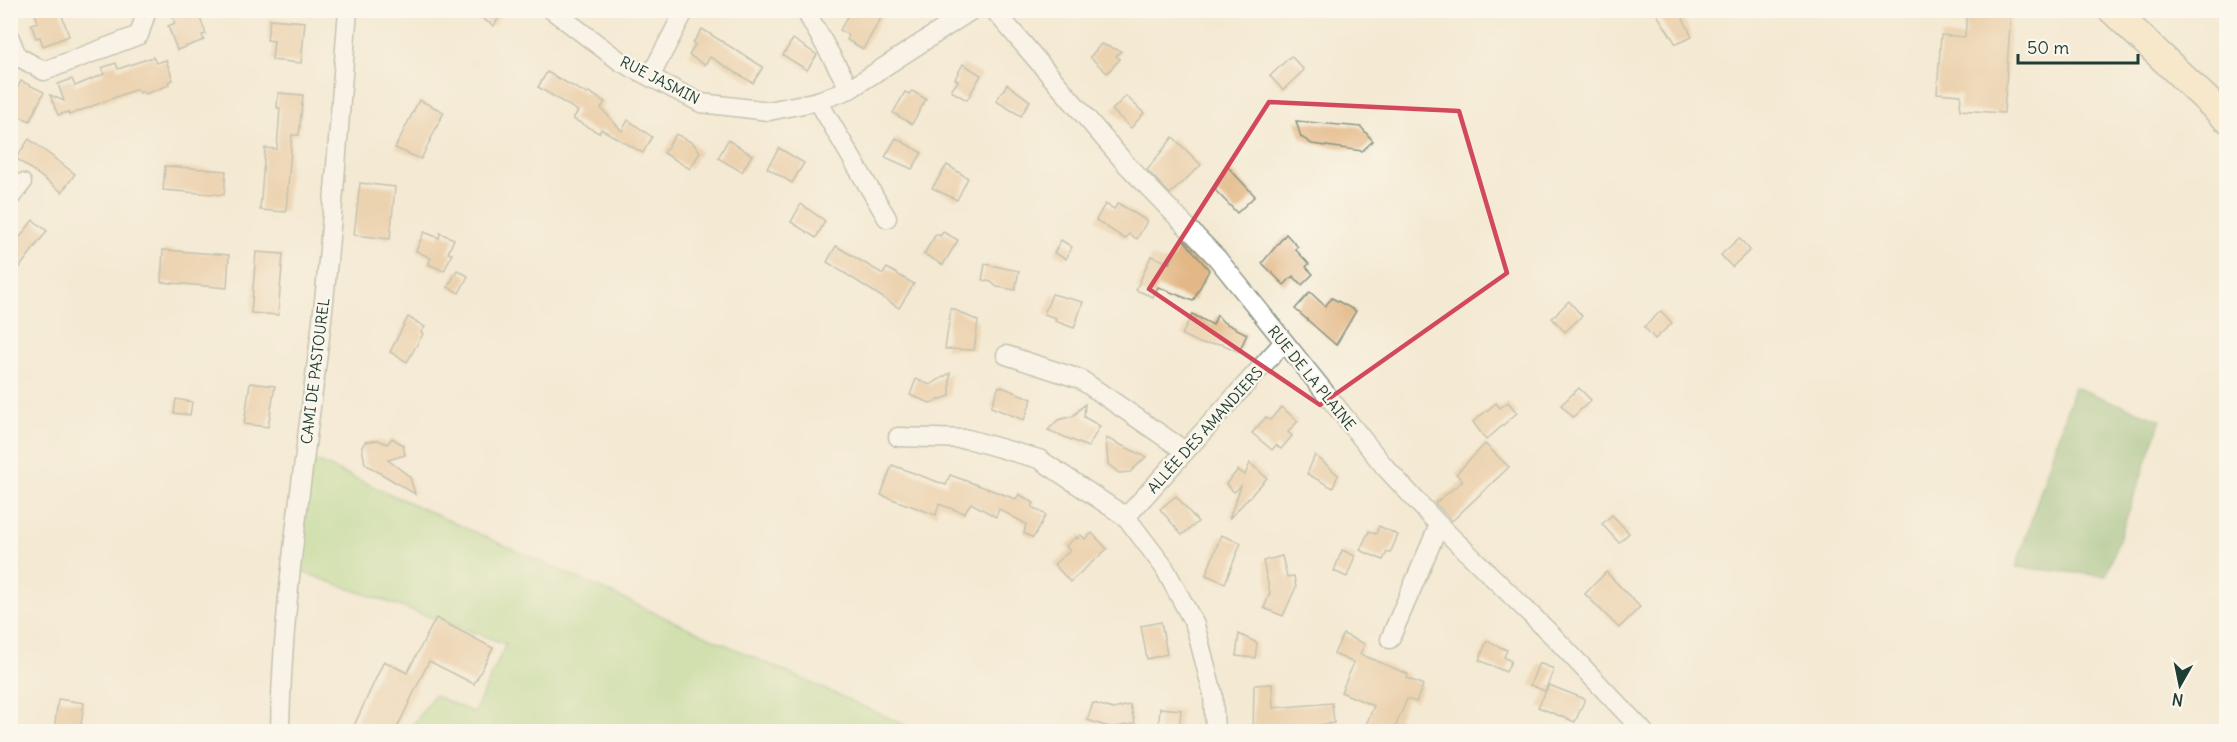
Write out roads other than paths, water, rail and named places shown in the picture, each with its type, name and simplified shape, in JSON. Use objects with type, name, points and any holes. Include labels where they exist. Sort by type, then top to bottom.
[{"type":"street","points":[[10,38],[17,56],[44,71],[140,35],[147,10]]},
{"type":"street","name":"CAMI DE PASTOUREL","points":[[280,732],[292,560],[320,335],[348,10]]},
{"type":"street","name":"RUE JASMIN","points":[[552,10],[621,62],[701,103],[769,111],[818,100],[850,89],[972,10]]},
{"type":"street","points":[[650,77],[685,10]]},
{"type":"street","points":[[805,10],[850,89]]},
{"type":"street","name":"RUE DE LA PLAINE","points":[[994,10],[1126,164],[1217,258],[1384,466],[1439,525],[1556,639],[1644,732]]},
{"type":"street","points":[[2112,10],[2226,118]]},
{"type":"street","points":[[818,100],[887,218]]},
{"type":"street","points":[[10,198],[22,183]]},
{"type":"street","name":"ALLÉE DES AMANDIERS","points":[[1126,518],[1283,343]]},
{"type":"street","points":[[1006,355],[1080,379],[1185,451]]},
{"type":"street","points":[[897,438],[968,440],[1039,459],[1126,518],[1164,567],[1195,625],[1213,694],[1215,732]]},
{"type":"street","points":[[1390,639],[1439,525]]}]
